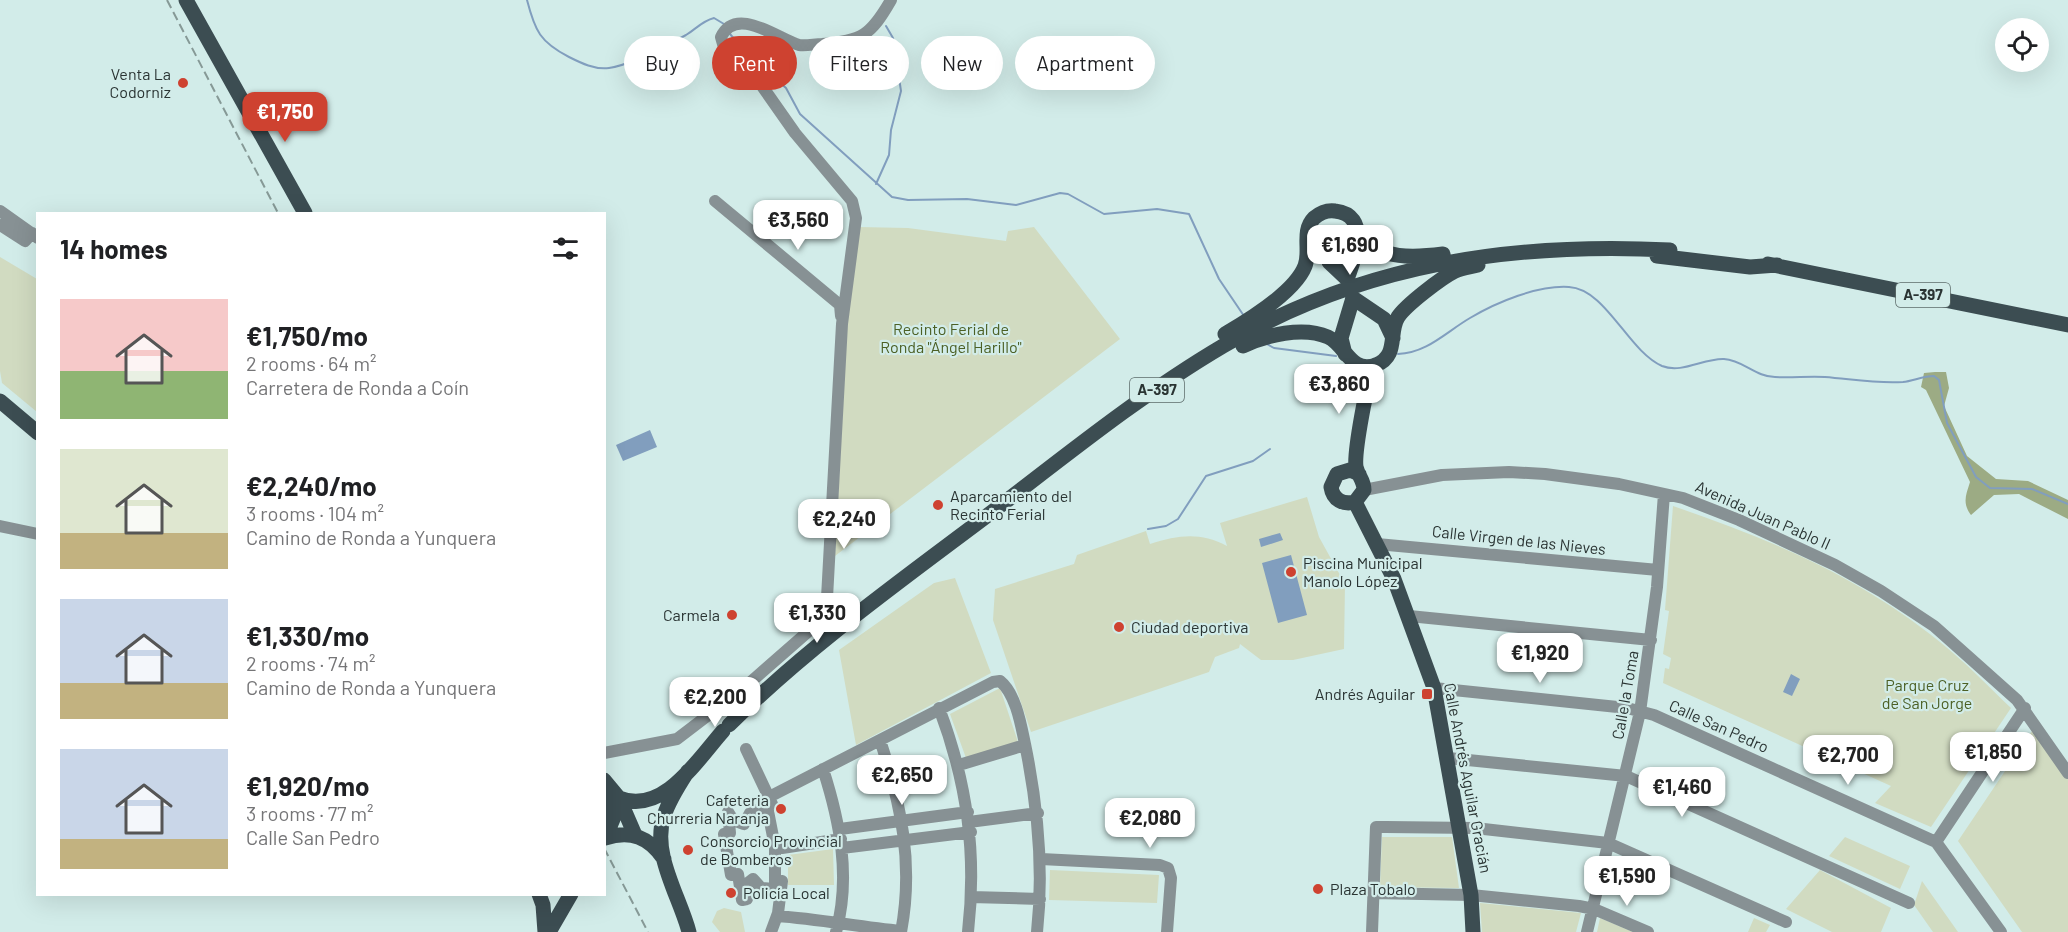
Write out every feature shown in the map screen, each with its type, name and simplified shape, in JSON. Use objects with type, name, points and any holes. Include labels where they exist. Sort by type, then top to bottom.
[{"type":"main road","points":[[186,0],[301,212]]},
{"type":"main road","points":[[236,91],[289,198],[297,204],[301,212]]},
{"type":"main road","points":[[1067,455],[1097,424],[1182,362],[1254,316],[1298,280],[1308,257],[1307,241],[1307,232],[1315,217],[1330,210],[1347,215],[1354,221],[1357,244],[1347,279],[1329,262],[1314,255],[1307,241]]},
{"type":"main road","points":[[1357,244],[1390,255],[1411,258],[1569,241],[1619,242],[1670,250]]},
{"type":"main road","name":"A-397","points":[[683,776],[726,728],[818,646],[1067,455],[1169,381],[1223,346],[1286,313],[1333,294],[1398,273],[1499,253],[1570,248],[1670,250],[1777,265],[2068,326]]},
{"type":"main road","points":[[1359,496],[1340,501],[1332,491],[1333,478],[1352,472],[1356,466],[1366,387],[1375,365],[1389,355],[1399,315],[1446,277],[1457,271],[1497,261],[1548,255],[1593,254],[1692,258],[1750,267],[1777,265]]},
{"type":"main road","points":[[1352,472],[1350,461],[1359,382],[1341,338],[1353,298],[1389,325],[1393,339]]},
{"type":"main road","points":[[1022,489],[1189,375],[1217,358],[1274,333],[1315,334],[1332,339],[1348,358],[1359,365],[1375,365]]},
{"type":"main road","points":[[0,401],[36,431]]},
{"type":"main road","name":"Calle Andrés Aguilar Gracián","points":[[1352,472],[1377,544],[1409,616],[1434,688],[1461,828],[1471,895],[1473,932]]},
{"type":"main road","points":[[612,790],[636,804],[645,803],[683,776]]},
{"type":"main road","points":[[639,836],[683,776]]},
{"type":"main road","points":[[664,859],[661,826],[683,776]]},
{"type":"main road","points":[[612,790],[639,836],[657,848],[664,859],[689,932]]},
{"type":"main road","points":[[606,836],[613,819],[612,790]]},
{"type":"main road","points":[[606,838],[624,834],[639,836]]},
{"type":"main road","points":[[540,896],[547,932]]},
{"type":"main road","points":[[547,932],[570,896]]},
{"type":"street","points":[[606,755],[677,739],[745,687],[826,616],[842,324],[856,218],[852,201],[795,133],[755,76],[725,51],[721,42],[728,29],[755,26],[801,45],[850,42],[867,33],[879,20],[891,0]]},
{"type":"street","points":[[715,201],[840,305],[842,324]]},
{"type":"street","points":[[0,211],[35,236],[25,241],[0,225]]},
{"type":"street","name":"Avenida Juan Pablo II","points":[[1359,496],[1442,475],[1509,472],[1579,477],[1683,498],[1791,542],[1881,591],[1934,626],[2025,708],[2068,773]]},
{"type":"street","name":"Calle la Toma","points":[[1587,932],[1640,712],[1651,640],[1664,494]]},
{"type":"street","points":[[0,526],[36,534]]},
{"type":"street","name":"Calle Virgen de las Nieves","points":[[1377,544],[1658,570]]},
{"type":"street","points":[[1409,616],[1651,640]]},
{"type":"street","points":[[769,797],[939,708],[993,682],[1000,681],[1006,686],[1025,745],[1038,813],[1041,859],[1037,932]]},
{"type":"street","name":"Calle San Pedro","points":[[1434,688],[1654,715],[1936,842],[2001,932]]},
{"type":"street","points":[[939,708],[958,765],[969,822],[971,897],[968,932]]},
{"type":"street","points":[[1936,842],[2025,708]]},
{"type":"street","points":[[777,916],[830,920],[838,928],[901,931],[906,894],[906,840],[903,820],[880,740]]},
{"type":"street","points":[[958,765],[1025,745]]},
{"type":"street","points":[[746,748],[769,797],[782,848],[781,894],[771,932]]},
{"type":"street","points":[[1448,758],[1626,776],[1909,903]]},
{"type":"street","points":[[823,770],[841,838],[843,876],[838,928]]},
{"type":"street","points":[[767,806],[775,841],[775,889],[761,888],[753,879],[744,886],[747,900],[742,900],[738,874],[730,875],[724,834],[730,833],[731,830],[728,812],[731,811],[734,820],[744,824],[750,813],[767,806]]},
{"type":"street","points":[[841,838],[906,840],[969,822],[1038,813]]},
{"type":"street","points":[[782,848],[841,838],[903,820],[969,822]]},
{"type":"street","points":[[1372,932],[1376,827],[1461,828],[1608,843],[1786,922]]},
{"type":"street","points":[[1041,859],[1160,865],[1168,868],[1171,878],[1167,932]]},
{"type":"street","points":[[1373,893],[1471,895],[1594,909],[1648,932]]},
{"type":"street","points":[[971,897],[1040,899]]},
{"type":"green space","name":"Recinto Ferial de Ronda \"Ángel Harillo\"","points":[[858,227],[908,228],[1006,241],[1008,231],[1034,227],[1120,339],[835,556],[847,328]]},
{"type":"green space","points":[[0,257],[36,278],[36,411],[2,383],[0,371]]},
{"type":"green space","points":[[1946,372],[1949,388],[1944,406],[1967,456],[1996,479],[2028,481],[2068,500],[2068,519],[2019,494],[1994,495],[1971,515],[1966,503],[1970,482],[1926,390],[1921,387],[1924,373]]},
{"type":"green space","name":"Ciudad deportiva","points":[[1307,497],[1319,537],[1345,584],[1344,649],[1293,660],[1261,660],[1240,644],[1239,648],[1215,657],[1209,672],[1031,732],[993,620],[995,589],[1074,564],[1077,555],[1146,531],[1150,544],[1189,536],[1208,539],[1227,546],[1220,523]]},
{"type":"green space","name":"Parque Cruz de San Jorge","points":[[1673,506],[1745,532],[1813,562],[1878,598],[1949,650],[2011,708],[1931,827],[1875,803],[1891,786],[1663,683],[1665,668],[1669,669],[1671,658],[1663,654],[1669,611],[1665,610]]},
{"type":"green space","points":[[955,578],[991,673],[856,745],[839,650],[934,583]]},
{"type":"green space","points":[[1000,688],[1018,742],[966,758],[950,714]]},
{"type":"green space","points":[[2034,728],[2068,774],[2068,932],[2022,932],[1958,841]]},
{"type":"green space","points":[[1382,837],[1452,837],[1459,888],[1380,887]]},
{"type":"green space","points":[[1845,837],[1910,866],[1900,889],[1829,856]]},
{"type":"green space","points":[[833,849],[834,885],[788,885],[788,855]]},
{"type":"green space","points":[[1050,870],[1159,875],[1157,903],[1049,900]]},
{"type":"green space","points":[[1820,870],[1891,908],[1881,932],[1832,932],[1786,909]]},
{"type":"green space","points":[[1922,881],[1958,932],[1933,932],[1914,905]]},
{"type":"green space","points":[[1480,903],[1581,913],[1576,932],[1482,932]]},
{"type":"green space","points":[[724,908],[741,912],[745,932],[720,932],[712,922],[717,911]]},
{"type":"green space","points":[[1600,918],[1633,932],[1597,932]]},
{"type":"green space","points":[[1754,918],[1770,925],[1766,932],[1748,932]]},
{"type":"water","points":[[650,430],[657,447],[623,461],[616,445]]},
{"type":"water","points":[[1280,533],[1283,540],[1261,547],[1259,539]]},
{"type":"water","points":[[1291,555],[1307,615],[1278,623],[1262,563]]},
{"type":"water","points":[[1791,674],[1800,679],[1792,696],[1783,692]]},
{"type":"waterway","points":[[527,0],[536,28],[545,41],[559,52],[583,64],[599,68],[618,66],[638,59],[686,35],[710,19],[714,18],[724,24]]},
{"type":"waterway","points":[[876,184],[889,155],[891,130],[901,91],[893,38],[886,26]]},
{"type":"waterway","points":[[730,34],[746,53],[786,88],[800,114],[892,197],[908,200],[967,199],[1016,205],[1060,193],[1068,194],[1104,214],[1157,209],[1189,214],[1219,279],[1244,316]]},
{"type":"waterway","points":[[1398,354],[1427,346],[1492,306],[1531,292],[1569,287],[1582,290],[1594,298],[1638,348],[1662,366],[1670,368],[1724,359],[1775,377],[1825,377],[1893,382],[1934,376],[1939,380],[1947,423],[1976,477],[1990,488],[2032,489],[2068,504]]},
{"type":"waterway","points":[[1265,343],[1274,348],[1336,356]]},
{"type":"waterway","points":[[1148,529],[1166,526],[1178,519],[1206,476],[1253,461],[1270,449]]},
{"type":"railway","points":[[167,0],[277,212]]},
{"type":"railway","points":[[606,852],[648,932]]},
{"type":"place","name":"Venta La Codorniz","points":[[183,83]]},
{"type":"place","name":"Aparcamiento del Recinto Ferial","points":[[938,505]]},
{"type":"place","name":"Piscina Municipal Manolo López","points":[[1291,572]]},
{"type":"place","name":"Carmela","points":[[732,615]]},
{"type":"place","name":"Ciudad deportiva","points":[[1119,627]]},
{"type":"place","name":"Andrés Aguilar","points":[[1427,694]]},
{"type":"place","name":"Cafeteria Churreria Naranja","points":[[781,809]]},
{"type":"place","name":"Consorcio Provincial de Bomberos","points":[[688,850]]},
{"type":"place","name":"Plaza Tobalo","points":[[1318,889]]},
{"type":"place","name":"Policía Local","points":[[731,893]]}]
